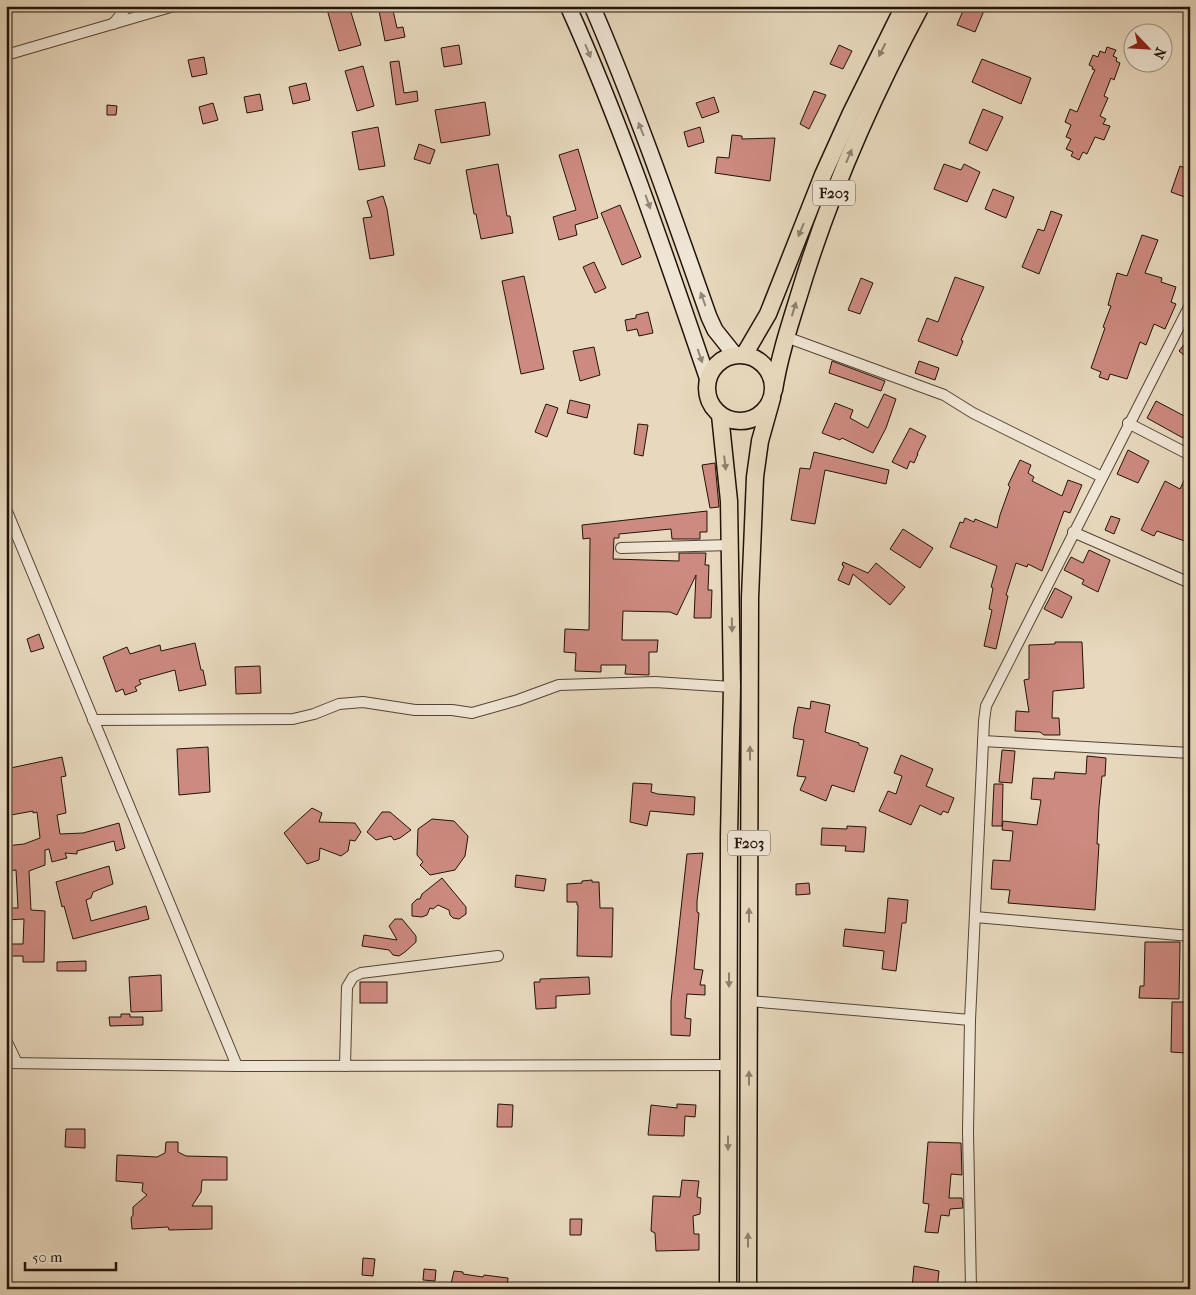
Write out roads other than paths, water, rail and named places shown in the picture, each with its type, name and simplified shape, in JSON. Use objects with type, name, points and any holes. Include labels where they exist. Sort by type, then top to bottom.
[{"type":"main road","points":[[568,6],[585,42],[647,199],[708,380],[708,393],[712,405],[720,415],[729,420],[739,422],[750,420],[760,416],[767,408],[773,394],[770,374],[760,361],[739,355],[715,330],[669,204],[592,6]]},
{"type":"main road","name":"F203","points":[[739,355],[768,314],[823,176],[851,112],[904,6]]},
{"type":"main road","name":"F203","points":[[748,1289],[750,598],[754,486],[760,441],[786,337],[810,256],[828,206],[867,116],[921,6]]},
{"type":"main road","points":[[708,380],[716,366],[728,358],[739,355]]},
{"type":"main road","name":"F203","points":[[720,415],[728,485],[731,545],[732,687],[729,811],[728,1289]]},
{"type":"street","points":[[113,24],[128,6]]},
{"type":"street","points":[[6,55],[174,6]]},
{"type":"street","points":[[971,1289],[968,1131],[970,1020],[986,706],[1128,423],[1189,309]]},
{"type":"street","points":[[786,337],[944,395],[973,413],[1102,477]]},
{"type":"street","points":[[1128,423],[1190,455]]},
{"type":"street","points":[[6,509],[237,1066]]},
{"type":"street","points":[[1073,532],[1190,583]]},
{"type":"street","points":[[621,548],[731,545]]},
{"type":"street","points":[[94,720],[293,719],[314,714],[339,704],[363,702],[415,710],[452,710],[472,713],[518,700],[559,685],[655,682],[732,687]]},
{"type":"street","points":[[983,741],[1190,753]]},
{"type":"street","points":[[975,917],[1190,936]]},
{"type":"street","points":[[345,1066],[348,987],[353,977],[361,973],[498,956]]},
{"type":"street","points":[[749,1001],[970,1020]]},
{"type":"street","points":[[6,1040],[11,1063],[237,1066],[728,1065]]}]
